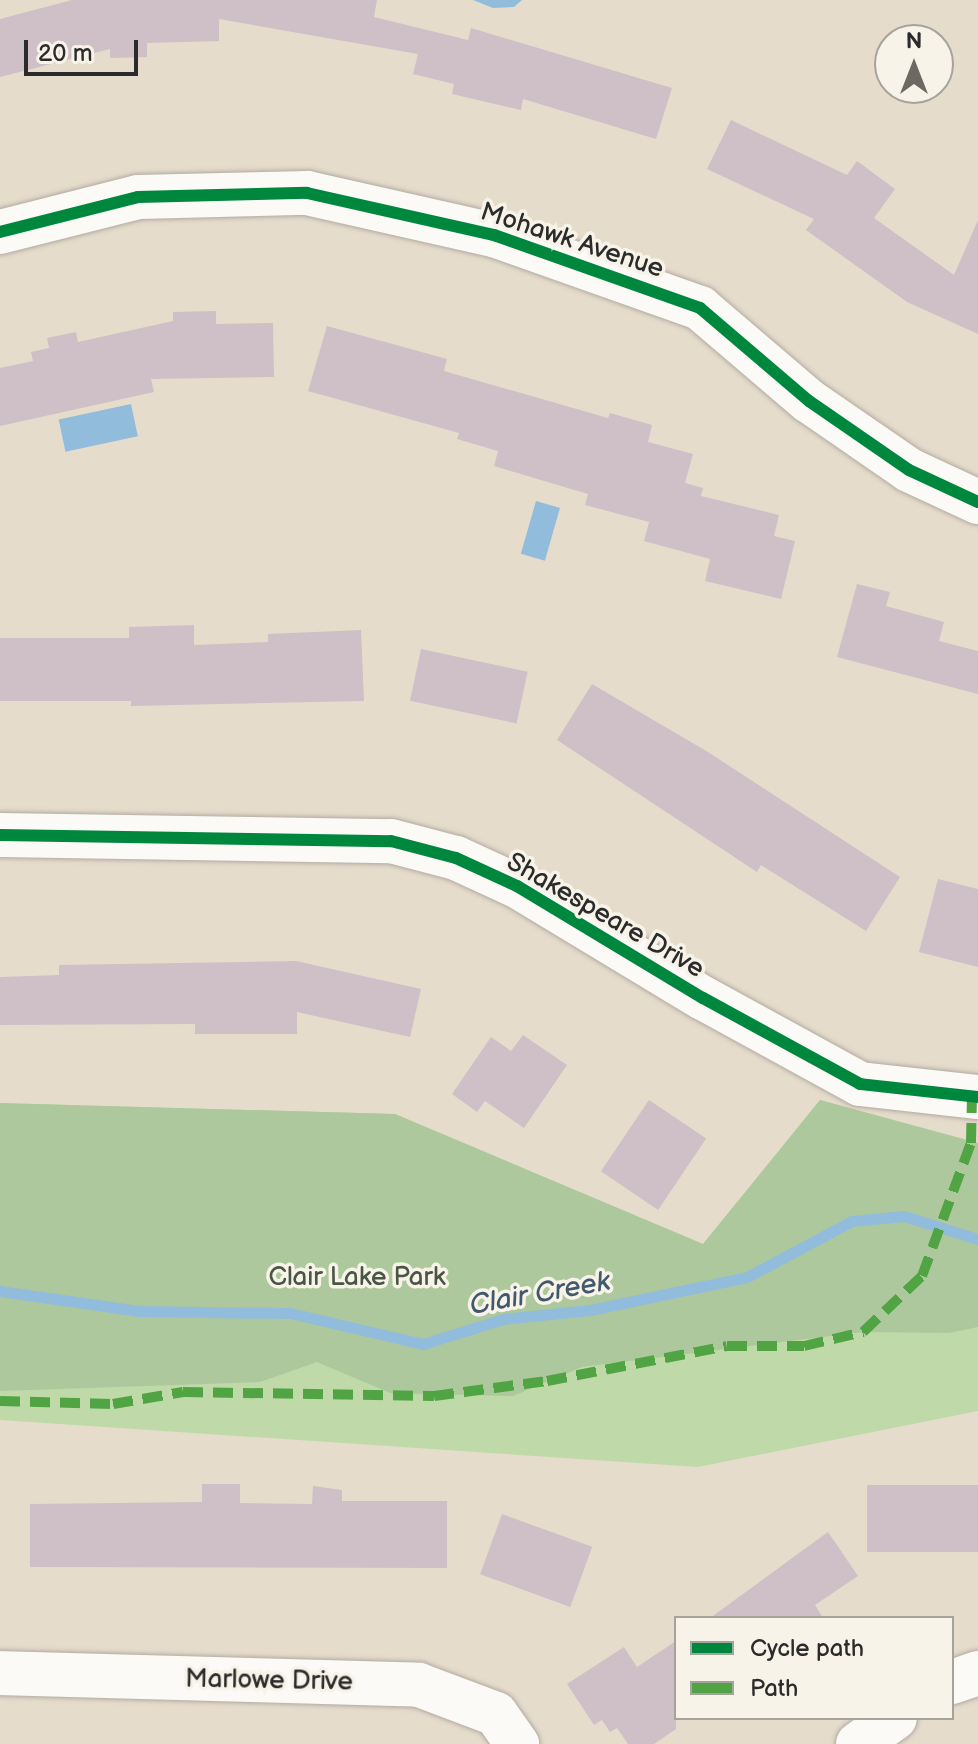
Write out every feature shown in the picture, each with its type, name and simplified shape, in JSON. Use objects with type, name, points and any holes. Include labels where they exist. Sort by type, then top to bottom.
[{"type":"street","name":"Mohawk Avenue","points":[[0,232],[138,197],[307,193],[494,235],[700,308],[809,401],[909,470],[978,502]]},
{"type":"street","name":"Shakespeare Drive","points":[[0,835],[295,836],[391,841],[443,854],[517,886],[703,998],[860,1084],[978,1097]]},
{"type":"street","name":"Marlowe Drive","points":[[0,1673],[419,1685],[496,1714],[517,1744]]},
{"type":"street","points":[[954,1681],[978,1673]]},
{"type":"street","points":[[858,1744],[892,1720]]},
{"type":"green space","name":"Clair Lake Park","points":[[820,1100],[978,1143],[978,1411],[698,1467],[0,1420],[0,1103],[395,1114],[703,1244]]},
{"type":"green space","name":"Clair Lake Park","points":[[820,1100],[978,1143],[978,1327],[949,1333],[863,1332],[582,1367],[513,1396],[390,1393],[317,1362],[260,1382],[0,1391],[0,1103],[395,1114],[703,1244]]},
{"type":"water","points":[[473,0],[522,0],[514,7],[493,8]]},
{"type":"water","points":[[131,404],[138,436],[65,452],[59,419]]},
{"type":"water","points":[[536,501],[560,508],[545,561],[521,554]]},
{"type":"building","points":[[72,0],[377,0],[374,17],[468,40],[471,28],[672,88],[656,139],[523,99],[521,110],[452,94],[454,84],[413,74],[418,54],[219,19],[219,41],[147,43],[147,57],[110,58],[110,49],[0,77],[0,19]]},
{"type":"building","points":[[731,120],[847,175],[857,161],[895,189],[874,218],[954,275],[978,220],[978,334],[907,302],[806,230],[814,219],[707,169]]},
{"type":"building","points":[[216,311],[216,324],[273,323],[274,377],[151,379],[154,392],[0,426],[0,368],[33,361],[31,352],[49,348],[47,338],[76,332],[78,342],[173,321],[173,312]]},
{"type":"building","points":[[327,326],[447,359],[444,371],[608,418],[610,413],[652,425],[648,442],[693,454],[685,483],[703,488],[701,496],[779,515],[774,536],[795,541],[781,599],[705,581],[710,559],[644,541],[649,522],[585,505],[588,494],[494,466],[498,451],[457,439],[459,433],[308,391]]},
{"type":"building","points":[[857,584],[890,592],[886,606],[944,622],[939,641],[978,651],[978,694],[837,657]]},
{"type":"building","points":[[194,625],[194,645],[268,642],[268,634],[361,630],[364,701],[131,706],[131,701],[0,701],[0,638],[129,638],[129,627]]},
{"type":"building","points":[[421,649],[528,672],[517,724],[410,701]]},
{"type":"building","points":[[592,684],[708,752],[900,877],[866,931],[761,865],[757,872],[557,740]]},
{"type":"building","points":[[938,879],[978,889],[978,967],[919,952]]},
{"type":"building","points":[[296,961],[421,989],[410,1037],[297,1012],[297,1034],[195,1034],[195,1024],[0,1025],[0,977],[59,975],[59,965]]},
{"type":"building","points":[[523,1035],[567,1065],[524,1128],[485,1101],[477,1112],[452,1094],[491,1037],[511,1051]]},
{"type":"building","points":[[649,1100],[706,1139],[658,1210],[601,1171]]},
{"type":"building","points":[[202,1484],[240,1484],[240,1503],[312,1504],[313,1486],[342,1490],[342,1501],[447,1501],[447,1568],[30,1567],[30,1504],[202,1502]]},
{"type":"building","points":[[867,1485],[978,1485],[978,1552],[867,1552]]},
{"type":"building","points":[[502,1514],[592,1547],[570,1607],[480,1574]]},
{"type":"building","points":[[828,1532],[858,1576],[815,1605],[822,1616],[713,1616]]},
{"type":"building","points":[[674,1642],[676,1729],[654,1744],[628,1744],[617,1728],[610,1732],[602,1720],[594,1725],[567,1684],[624,1647],[637,1667]]},
{"type":"waterway","name":"Clair Creek","points":[[0,1291],[139,1311],[290,1313],[423,1344],[503,1319],[590,1310],[747,1277],[852,1221],[904,1216],[978,1239]]},
{"type":"marked path","points":[[0,1401],[113,1404],[183,1392],[434,1396],[547,1381],[727,1346],[804,1346],[863,1332],[922,1276],[971,1143],[972,1097]]},
{"type":"cycle path","points":[[0,232],[138,197],[307,193],[494,235],[700,308],[809,401],[909,470],[978,502]]},
{"type":"cycle path","points":[[0,835],[391,841],[456,858],[517,886],[703,998],[860,1084],[978,1097]]}]
